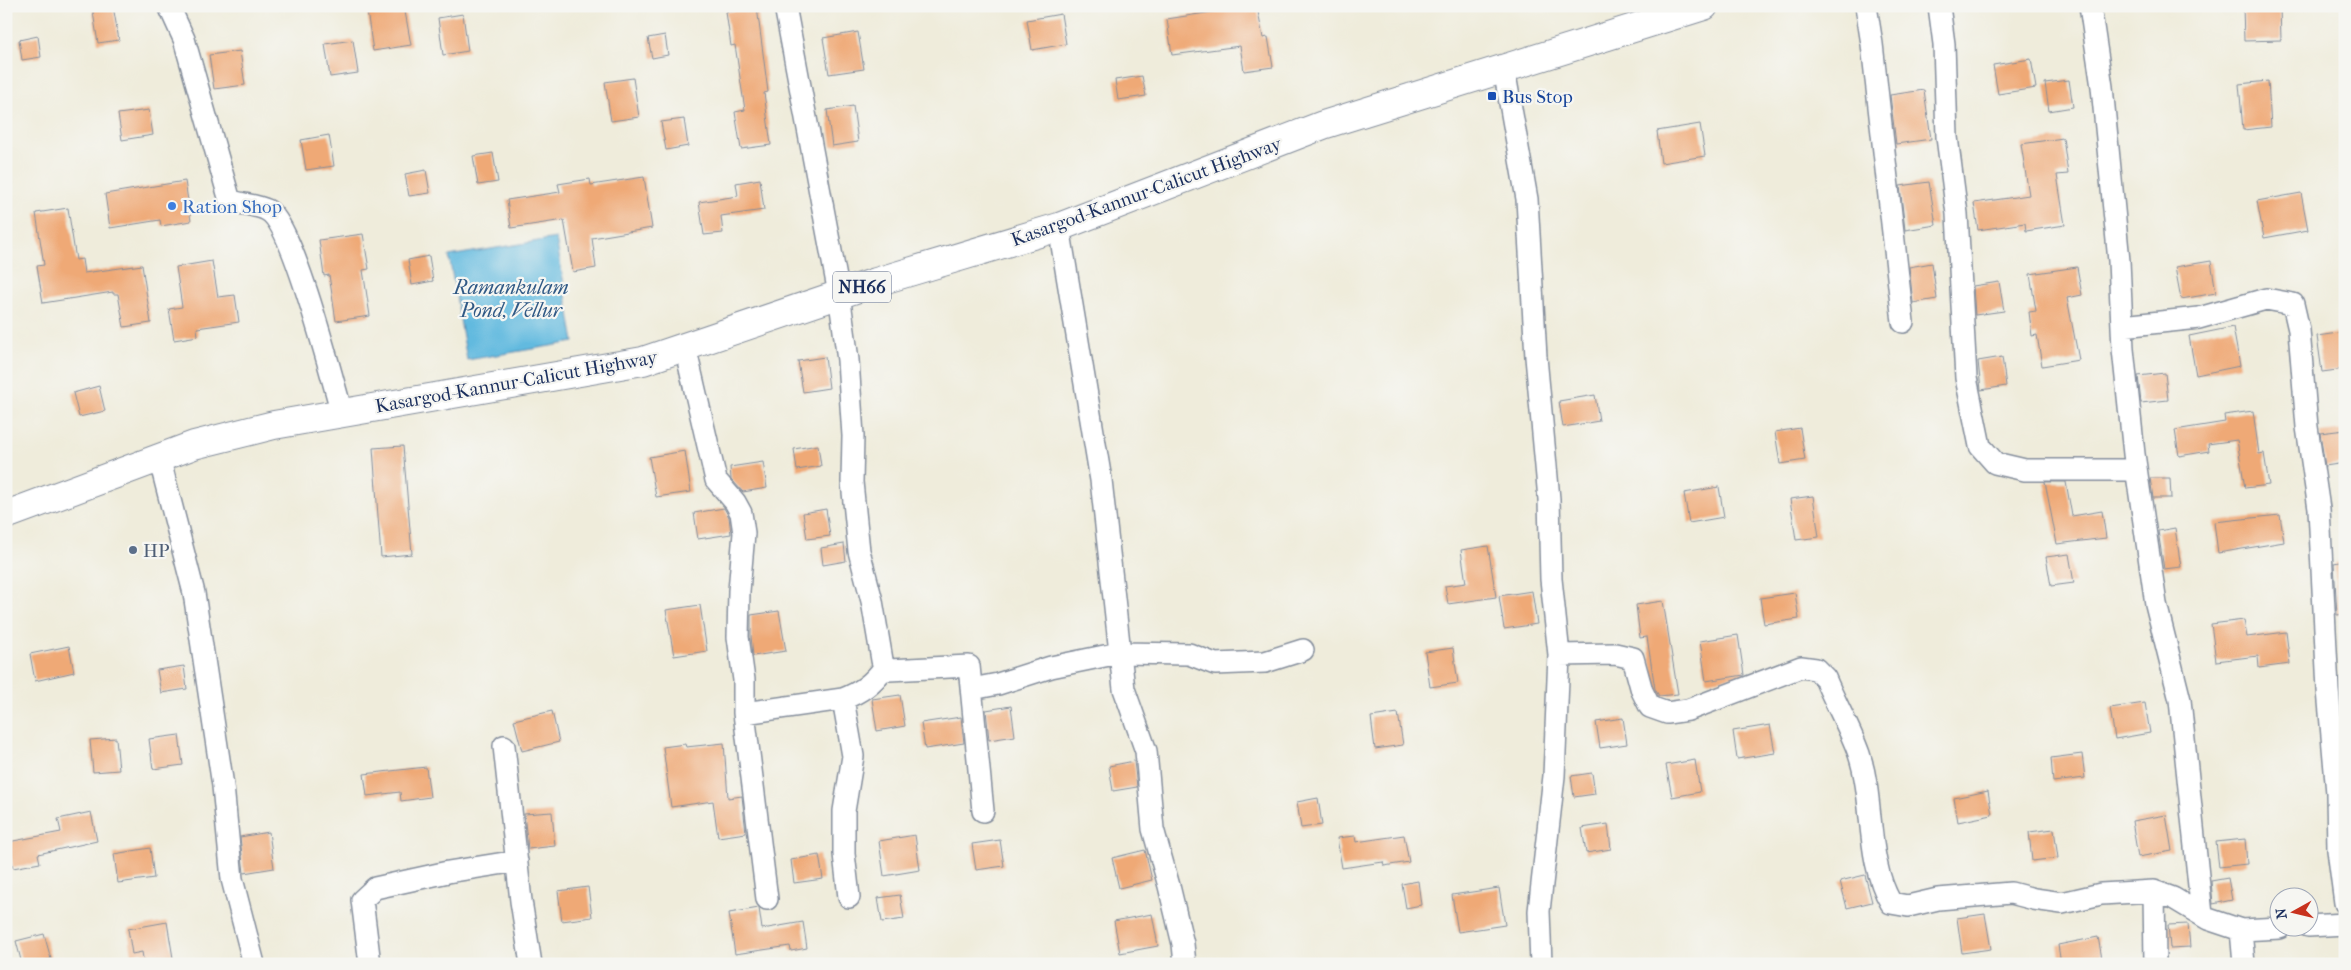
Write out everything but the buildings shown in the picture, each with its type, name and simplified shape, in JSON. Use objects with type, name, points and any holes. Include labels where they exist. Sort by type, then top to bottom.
[{"type":"highway","name":"Kasargod-Kannur-Calicut Highway","points":[[6,514],[194,445],[274,425],[643,361],[839,294],[1059,227],[1323,125],[1704,6]]},
{"type":"street","points":[[169,6],[184,39],[230,201],[268,210],[285,231],[309,299],[342,413]]},
{"type":"street","points":[[744,713],[843,699],[861,692],[874,682],[884,668],[872,601],[859,551],[852,482],[853,436],[848,360],[839,294],[785,6]]},
{"type":"street","points":[[1866,6],[1872,44],[1903,322]]},
{"type":"street","points":[[1939,6],[1944,44],[1947,137],[1957,214],[1966,378],[1980,446],[1995,464],[2025,470],[2136,470]]},
{"type":"street","points":[[2090,6],[2102,87],[2119,261],[2122,326],[2136,470],[2156,604],[2180,700],[2202,915]]},
{"type":"street","points":[[1504,69],[1527,199],[1536,357],[1549,499],[1551,578],[1559,655],[1554,776],[1539,911],[1541,964]]},
{"type":"street","points":[[1059,227],[1101,480],[1124,690],[1146,751],[1153,829],[1183,944],[1185,964]]},
{"type":"street","points":[[2122,326],[2199,318],[2266,299],[2293,304],[2298,330],[2307,427],[2320,509],[2328,690],[2336,793],[2338,850],[2345,903]]},
{"type":"street","points":[[685,347],[716,480],[735,502],[741,513],[744,533],[738,637],[744,680],[744,713],[767,899]]},
{"type":"street","points":[[160,458],[194,593],[222,786],[232,879],[254,964]]},
{"type":"street","points":[[972,689],[998,684],[1051,667],[1119,653],[1189,654],[1215,664],[1265,662],[1302,650]]},
{"type":"street","points":[[1559,655],[1615,654],[1633,658],[1642,691],[1650,707],[1667,713],[1688,710],[1801,667],[1816,669],[1825,678],[1859,755],[1872,840],[1884,890],[1892,903],[1908,906],[1938,899],[2011,892],[2034,899],[2062,903],[2101,894],[2154,891],[2173,898],[2202,915],[2241,930],[2268,929]]},
{"type":"street","points":[[884,668],[890,670],[969,666],[984,810]]},
{"type":"street","points":[[843,699],[853,756],[844,811],[844,854],[849,897]]},
{"type":"street","points":[[504,746],[521,901],[531,964]]},
{"type":"street","points":[[370,964],[362,900],[376,888],[448,872],[517,861]]},
{"type":"street","points":[[2154,891],[2155,964]]},
{"type":"street","points":[[2318,925],[2345,924]]},
{"type":"street","points":[[2241,930],[2244,964]]},
{"type":"water","name":"Ramankulam Pond, Vellur","points":[[556,238],[574,342],[467,360],[449,256]]},
{"type":"place","name":"Bus Stop","points":[[1492,96]]},
{"type":"place","name":"Ration Shop","points":[[172,206]]},
{"type":"place","name":"HP","points":[[133,550]]}]
